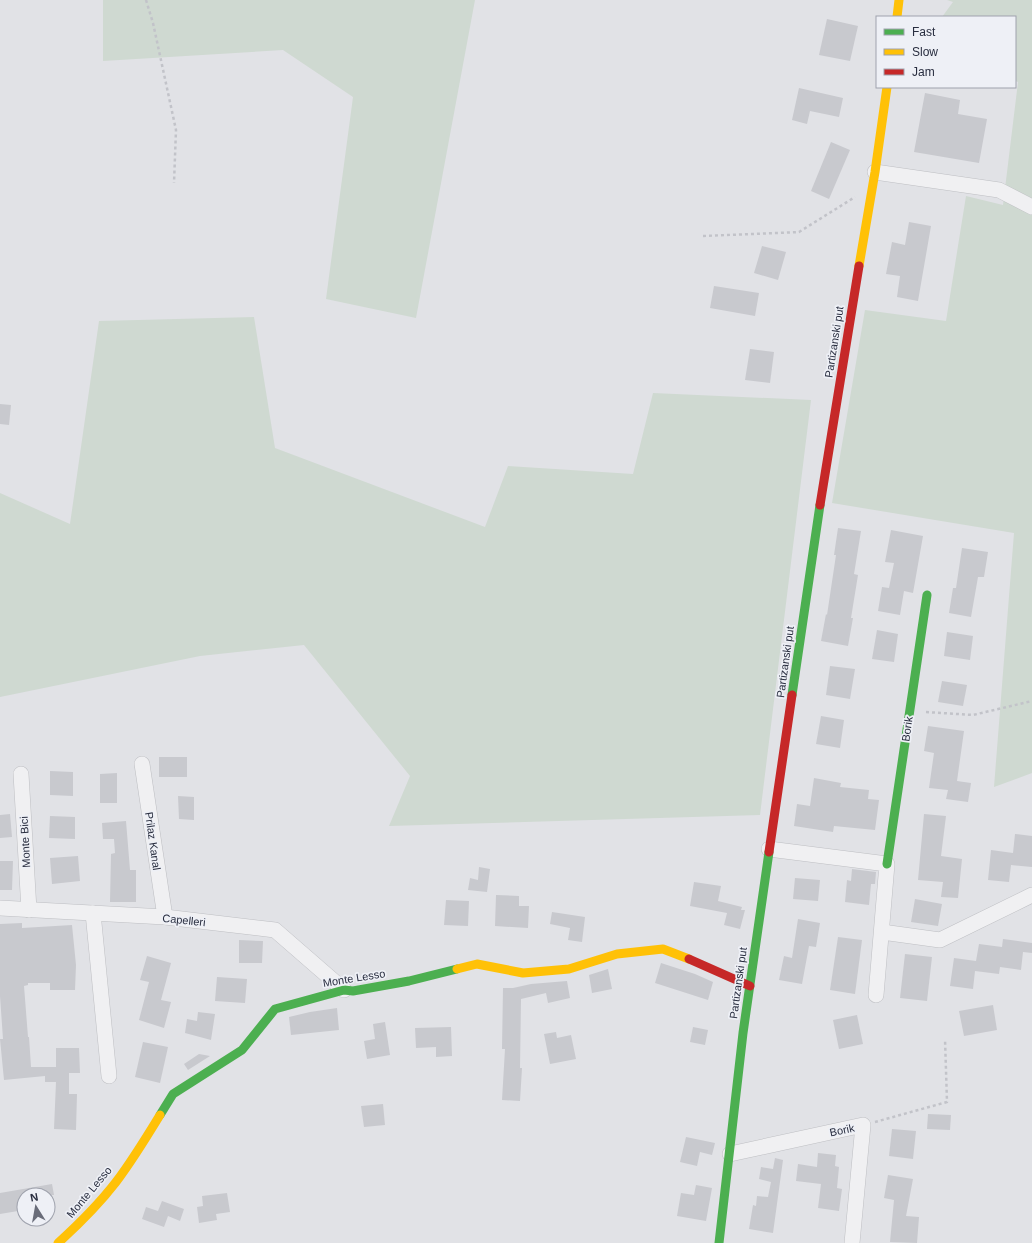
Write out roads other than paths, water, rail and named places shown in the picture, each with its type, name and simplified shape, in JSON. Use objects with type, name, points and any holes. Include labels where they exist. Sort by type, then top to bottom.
[{"type":"street","points":[[897,16],[900,0]]},
{"type":"street","name":"Partizanski put","points":[[719,1243],[750,986],[769,849],[826,462],[874,179],[887,88]]},
{"type":"street","points":[[874,179],[999,190],[1032,207]]},
{"type":"street","name":"Borik","points":[[876,995],[887,864],[927,595]]},
{"type":"street","name":"Prilaz Kanal","points":[[142,764],[165,917]]},
{"type":"street","name":"Monte Bici","points":[[21,774],[29,910]]},
{"type":"street","points":[[769,849],[887,864]]},
{"type":"street","points":[[882,932],[940,940],[1032,895]]},
{"type":"street","name":"Capelleri","points":[[0,908],[165,917],[275,930],[344,990]]},
{"type":"street","points":[[93,913],[109,1076]]},
{"type":"street","name":"Monte Lesso","points":[[58,1243],[80,1223],[115,1182],[142,1144],[173,1094],[242,1050],[276,1009],[344,990],[353,991],[409,981],[477,964],[523,973],[568,969],[617,954],[663,950],[703,964],[750,986]]},
{"type":"street","name":"Borik","points":[[730,1154],[863,1126],[852,1243]]}]
